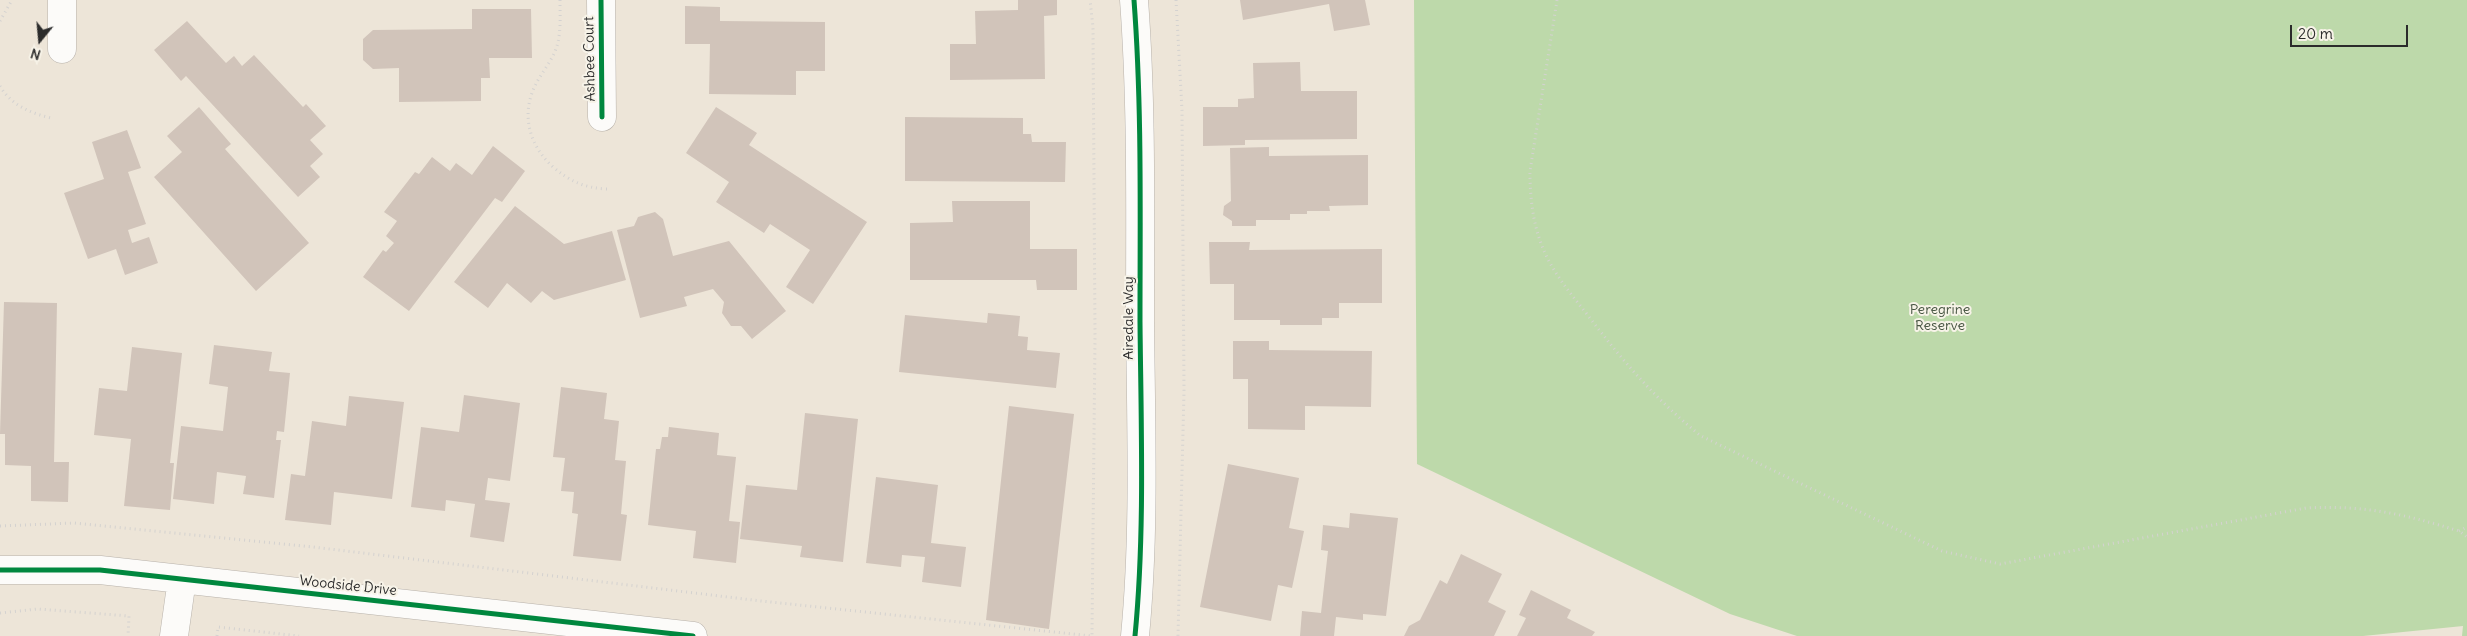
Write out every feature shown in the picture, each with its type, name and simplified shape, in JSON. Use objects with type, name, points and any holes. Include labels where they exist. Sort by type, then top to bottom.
[{"type":"street","points":[[62,0],[62,49]]},
{"type":"street","name":"Ashbee Court","points":[[601,0],[602,117]]},
{"type":"street","name":"Airedale Way","points":[[1134,0],[1138,88],[1140,402],[1140,568],[1135,636]]},
{"type":"street","name":"Woodside Drive","points":[[0,570],[100,570],[693,636]]},
{"type":"street","points":[[174,636],[182,579]]},
{"type":"path","points":[[0,22],[12,0]]},
{"type":"path","points":[[560,0],[558,43],[531,94],[528,116],[531,138],[541,156],[573,182],[590,188],[607,189]]},
{"type":"path","points":[[0,526],[74,523],[304,546],[761,602],[1092,636],[1095,337],[1093,27],[1090,0]]},
{"type":"path","points":[[1176,0],[1181,48],[1184,381],[1178,636]]},
{"type":"path","points":[[1557,0],[1530,171],[1530,200],[1545,253],[1568,289],[1642,382],[1668,409],[1701,436],[1942,551],[2000,564],[2306,508],[2344,506],[2380,510],[2459,531],[2467,538]]},
{"type":"path","points":[[0,86],[5,94],[33,114],[51,118]]},
{"type":"path","points":[[2459,531],[2467,527]]},
{"type":"path","points":[[0,613],[38,609],[129,616],[128,636]]},
{"type":"path","points":[[217,636],[218,627],[299,636]]},
{"type":"green space","name":"Peregrine Reserve","points":[[1414,0],[2467,0],[2467,636],[2462,636],[2463,626],[2363,636],[1797,636],[1730,614],[1417,464]]},
{"type":"building","points":[[1018,0],[1057,0],[1057,15],[1044,16],[1045,79],[950,80],[950,44],[976,44],[975,11],[1018,10]]},
{"type":"building","points":[[1240,0],[1365,0],[1370,25],[1334,31],[1329,4],[1243,20]]},
{"type":"building","points":[[685,6],[720,7],[720,21],[825,22],[825,71],[796,71],[796,95],[709,94],[710,44],[685,44]]},
{"type":"building","points":[[472,9],[531,9],[532,58],[489,58],[490,78],[481,78],[481,101],[399,102],[399,68],[373,69],[363,60],[363,39],[373,30],[472,29]]},
{"type":"building","points":[[187,21],[226,63],[234,56],[242,66],[254,55],[303,107],[306,104],[326,126],[310,140],[323,154],[310,166],[320,177],[298,197],[186,76],[181,81],[154,50]]},
{"type":"building","points":[[1300,62],[1301,91],[1357,91],[1357,139],[1245,140],[1245,145],[1203,146],[1203,107],[1238,107],[1238,99],[1254,98],[1253,63]]},
{"type":"building","points":[[199,107],[231,144],[225,149],[309,243],[256,291],[154,177],[182,152],[167,136]]},
{"type":"building","points":[[716,107],[757,133],[749,145],[867,222],[813,304],[786,287],[810,250],[770,224],[764,233],[716,202],[729,182],[686,153]]},
{"type":"building","points":[[905,117],[1023,118],[1023,134],[1031,134],[1032,142],[1066,142],[1065,182],[905,181]]},
{"type":"building","points":[[127,130],[141,168],[128,172],[146,224],[128,230],[132,243],[149,237],[158,263],[125,275],[116,249],[88,259],[64,193],[104,179],[92,142]]},
{"type":"building","points":[[493,146],[525,171],[502,202],[495,198],[409,311],[363,277],[383,250],[386,252],[394,243],[386,236],[397,221],[384,212],[415,172],[419,174],[432,157],[450,171],[456,163],[472,175]]},
{"type":"building","points":[[1269,147],[1269,156],[1368,155],[1368,205],[1329,206],[1330,211],[1307,211],[1307,214],[1290,214],[1290,220],[1256,220],[1256,226],[1232,226],[1232,221],[1223,215],[1224,206],[1231,201],[1230,148]]},
{"type":"building","points":[[952,201],[1030,201],[1030,249],[1077,249],[1077,290],[1037,290],[1036,280],[910,280],[910,223],[953,222]]},
{"type":"building","points":[[515,206],[564,244],[612,231],[626,280],[554,300],[542,291],[531,303],[507,283],[488,308],[454,282]]},
{"type":"building","points":[[655,212],[663,219],[673,256],[729,241],[786,311],[752,339],[741,326],[731,326],[722,313],[724,302],[713,289],[684,297],[687,306],[640,318],[617,230],[634,226],[638,217]]},
{"type":"building","points":[[1209,242],[1250,242],[1249,250],[1382,249],[1382,303],[1339,303],[1339,318],[1322,318],[1322,325],[1280,325],[1280,320],[1234,320],[1234,284],[1210,284]]},
{"type":"building","points":[[4,302],[57,303],[54,462],[69,462],[68,502],[31,501],[31,466],[5,465],[5,434],[0,434]]},
{"type":"building","points":[[988,313],[1020,316],[1018,336],[1028,337],[1027,350],[1060,353],[1056,388],[899,372],[905,315],[987,323]]},
{"type":"building","points":[[1233,341],[1269,341],[1269,350],[1372,351],[1371,407],[1305,406],[1305,430],[1248,429],[1248,379],[1233,379]]},
{"type":"building","points":[[214,345],[272,352],[269,371],[290,373],[284,432],[277,431],[276,440],[281,440],[274,498],[243,494],[246,476],[217,472],[214,504],[173,499],[181,426],[223,431],[228,387],[209,384]]},
{"type":"building","points":[[132,347],[182,353],[170,463],[174,463],[170,510],[124,506],[131,439],[94,435],[99,388],[127,391]]},
{"type":"building","points":[[561,387],[607,393],[604,419],[619,421],[615,460],[626,461],[621,514],[627,515],[621,561],[573,556],[578,514],[572,513],[574,492],[561,491],[565,458],[553,457]]},
{"type":"building","points":[[464,395],[520,403],[510,481],[488,478],[485,500],[510,503],[504,542],[470,537],[475,504],[446,500],[445,511],[411,507],[421,427],[459,432]]},
{"type":"building","points":[[349,396],[404,402],[392,499],[334,492],[331,525],[285,520],[291,474],[305,476],[312,421],[346,426]]},
{"type":"building","points":[[1009,406],[1074,414],[1049,629],[986,620]]},
{"type":"building","points":[[805,413],[858,419],[843,562],[800,557],[802,546],[740,539],[746,485],[797,490]]},
{"type":"building","points":[[669,427],[719,433],[717,455],[736,457],[729,521],[740,522],[736,563],[693,558],[696,531],[648,525],[656,449],[660,449],[662,437],[668,437]]},
{"type":"building","points":[[1228,464],[1299,478],[1289,528],[1304,531],[1292,588],[1278,585],[1271,621],[1200,607]]},
{"type":"building","points":[[876,477],[938,485],[931,543],[966,547],[961,587],[922,582],[925,557],[902,555],[901,567],[866,563]]},
{"type":"building","points":[[1350,513],[1398,518],[1386,616],[1363,614],[1363,620],[1336,617],[1334,636],[1300,636],[1302,611],[1321,613],[1328,551],[1321,550],[1323,525],[1349,528]]},
{"type":"building","points":[[1461,554],[1502,574],[1488,602],[1506,611],[1494,636],[1404,636],[1409,626],[1420,620],[1440,580],[1447,584]]},
{"type":"building","points":[[1531,590],[1571,610],[1567,618],[1595,632],[1592,636],[1517,636],[1526,618],[1519,615]]},
{"type":"cycle path","points":[[601,0],[602,117]]},
{"type":"cycle path","points":[[1134,0],[1139,121],[1142,479],[1140,558],[1135,636]]},
{"type":"cycle path","points":[[0,570],[100,570],[693,636]]}]
